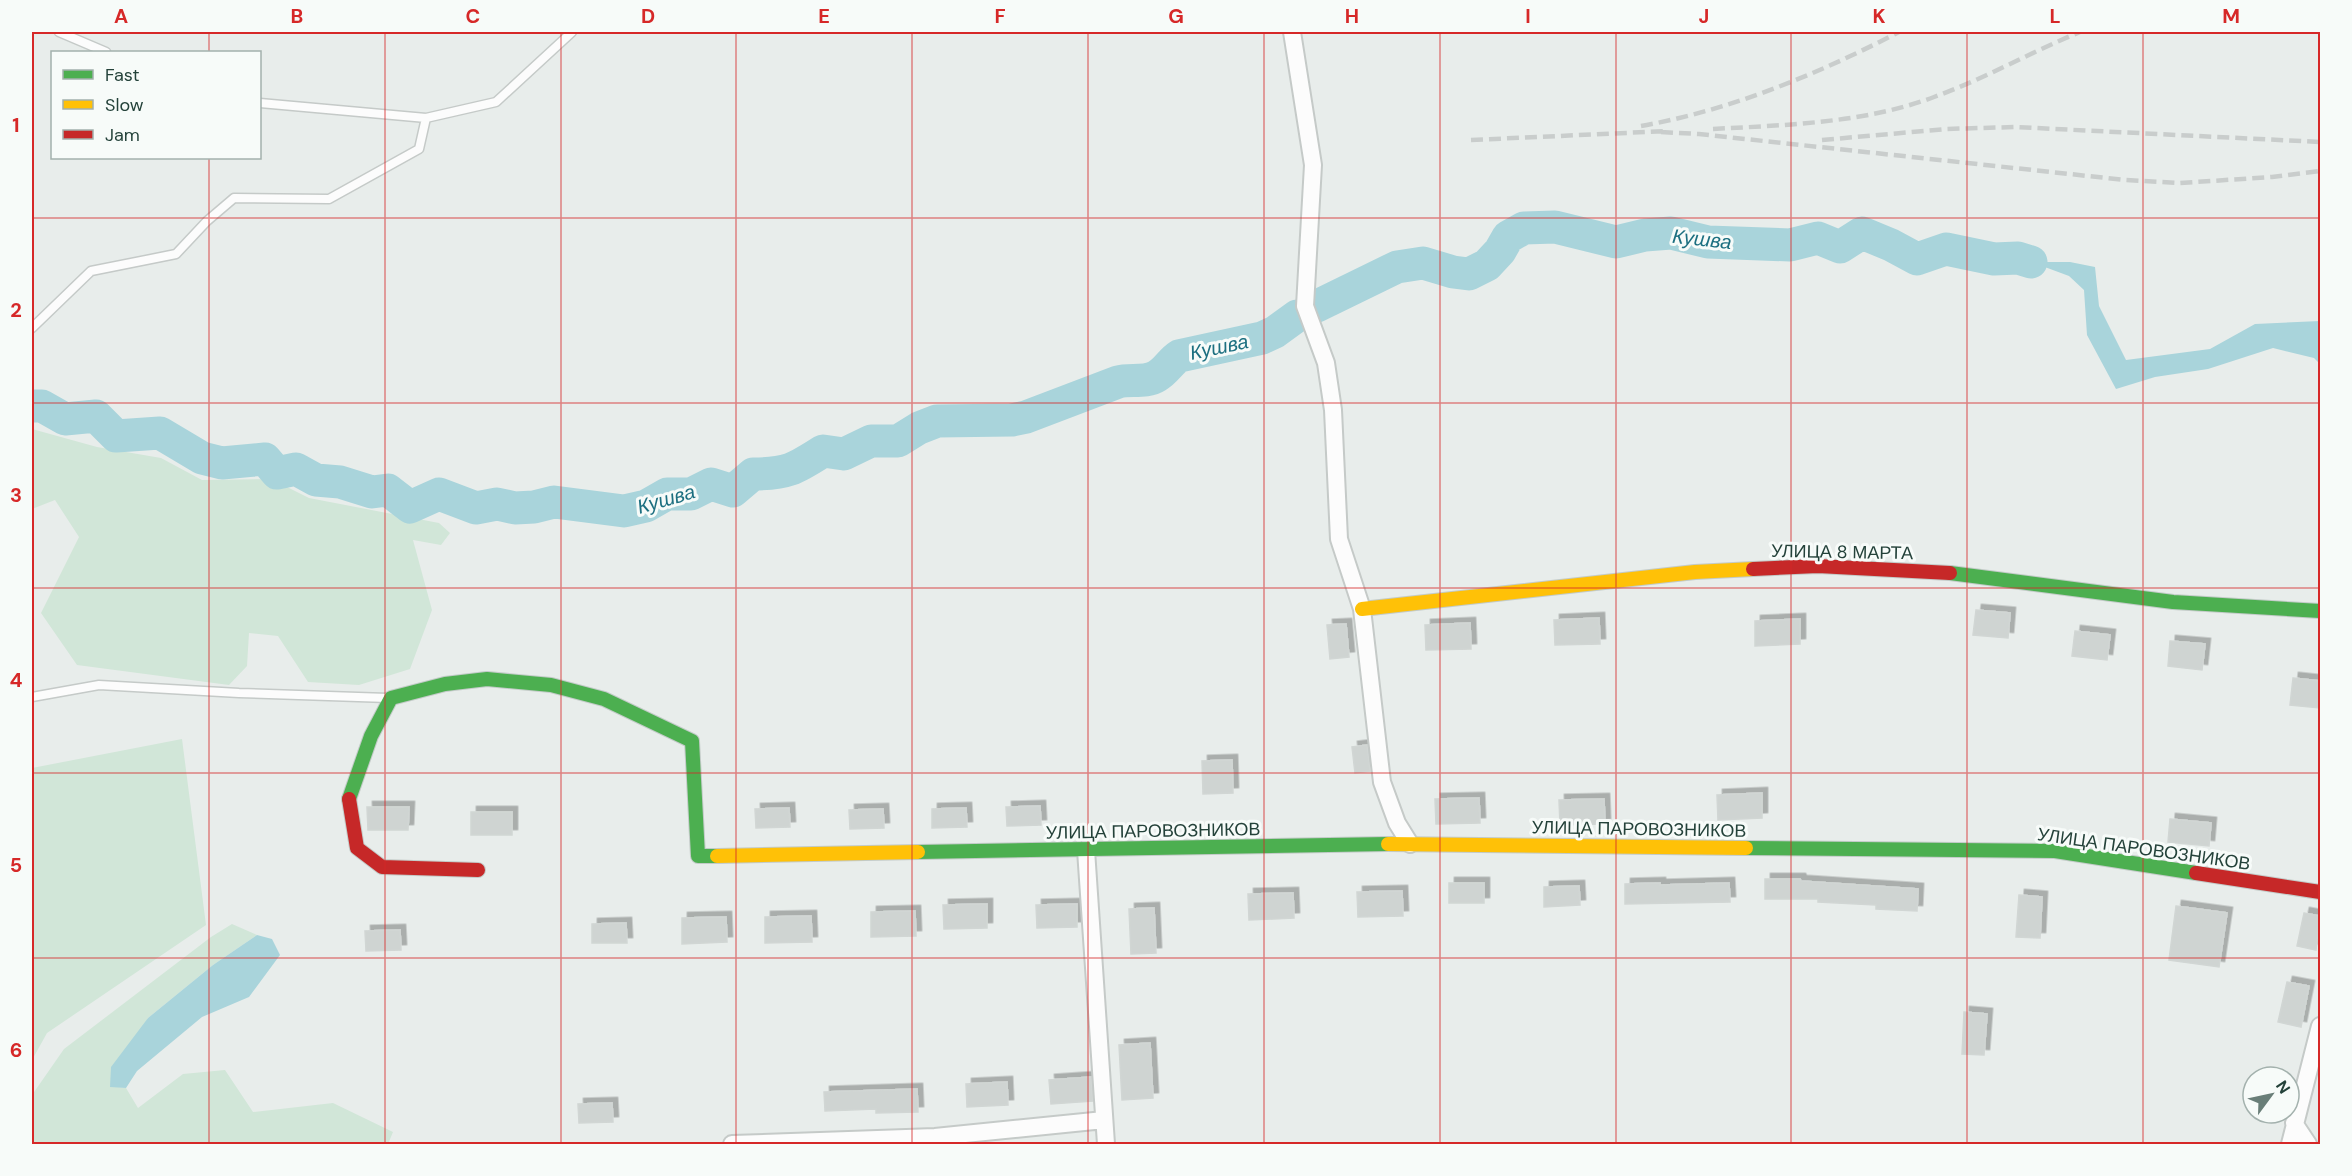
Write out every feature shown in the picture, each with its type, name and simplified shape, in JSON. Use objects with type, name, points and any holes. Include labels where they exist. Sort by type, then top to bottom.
[{"type":"street","points":[[1292,32],[1313,165],[1305,306],[1326,363],[1333,410],[1339,539],[1362,609],[1382,782],[1397,823],[1410,844]]},
{"type":"street","name":"УЛИЦА 8 МАРТА","points":[[1362,609],[1695,572],[1818,566],[1956,573],[2173,602],[2320,611]]},
{"type":"street","name":"УЛИЦА ПАРОВОЗНИКОВ","points":[[391,698],[445,684],[488,680],[551,685],[603,699],[692,741],[698,856],[1410,844],[2055,851],[2320,892]]},
{"type":"street","points":[[391,698],[372,736],[349,798],[357,848],[382,867],[478,870]]},
{"type":"street","points":[[1086,850],[1106,1144]]},
{"type":"street","points":[[2301,1097],[2320,1026]]},
{"type":"street","points":[[732,1144],[935,1137],[1104,1120]]},
{"type":"street","points":[[2290,1144],[2294,1125]]},
{"type":"street","points":[[2295,1125],[2308,1144]]},
{"type":"lane","points":[[59,32],[104,51]]},
{"type":"lane","points":[[261,103],[426,118],[496,102],[572,32]]},
{"type":"lane","points":[[32,328],[91,271],[176,254],[207,221],[234,198],[329,199],[419,150],[426,118]]},
{"type":"lane","points":[[32,696],[99,685],[391,698]]},
{"type":"green space","points":[[32,429],[97,447],[161,458],[202,480],[271,479],[309,498],[439,523],[450,533],[441,545],[413,540],[432,610],[410,669],[359,685],[308,682],[278,636],[249,633],[247,666],[229,685],[77,665],[41,613],[79,537],[55,500],[32,509]]},
{"type":"green space","points":[[182,739],[206,925],[47,1033],[32,1060],[32,768]]},
{"type":"green space","points":[[232,924],[257,935],[213,965],[148,1018],[110,1086],[126,1088],[138,1108],[183,1074],[225,1070],[253,1112],[333,1103],[393,1132],[388,1144],[32,1144],[32,1095],[64,1049],[211,937]]},
{"type":"water","points":[[2031,262],[2070,262],[2095,267],[2099,306],[2126,360],[2210,349],[2255,324],[2320,321],[2320,364],[2314,358],[2273,348],[2208,369],[2155,377],[2116,389],[2087,335],[2084,290],[2069,276]]},
{"type":"water","points":[[257,935],[272,939],[280,955],[249,997],[202,1017],[137,1071],[126,1088],[110,1087],[111,1067],[148,1018],[213,965]]},
{"type":"building","points":[[1976,610],[2010,613],[2008,638],[1973,635]]},
{"type":"building","points":[[1599,618],[1600,644],[1555,645],[1554,620]]},
{"type":"building","points":[[1800,619],[1800,644],[1755,646],[1755,621]]},
{"type":"building","points":[[1470,623],[1471,649],[1426,650],[1425,625]]},
{"type":"building","points":[[1346,624],[1349,657],[1330,659],[1327,625]]},
{"type":"building","points":[[2075,631],[2110,635],[2107,660],[2072,656]]},
{"type":"building","points":[[2170,641],[2205,644],[2202,670],[2168,666]]},
{"type":"building","points":[[2293,678],[2320,681],[2320,708],[2290,705]]},
{"type":"building","points":[[1367,745],[1370,771],[1355,773],[1352,747]]},
{"type":"building","points":[[1232,760],[1233,793],[1203,794],[1202,761]]},
{"type":"building","points":[[1762,793],[1762,818],[1718,820],[1717,795]]},
{"type":"building","points":[[1479,798],[1480,823],[1436,824],[1435,799]]},
{"type":"building","points":[[1604,799],[1605,824],[1560,825],[1559,800]]},
{"type":"building","points":[[1040,806],[1041,825],[1007,826],[1006,807]]},
{"type":"building","points":[[367,807],[409,807],[408,830],[368,830]]},
{"type":"building","points":[[789,808],[790,827],[756,828],[755,809]]},
{"type":"building","points":[[966,808],[967,827],[932,828],[932,809]]},
{"type":"building","points":[[883,809],[884,828],[850,829],[849,810]]},
{"type":"building","points":[[471,812],[512,812],[512,835],[471,835]]},
{"type":"building","points":[[2170,819],[2211,823],[2209,846],[2168,842]]},
{"type":"building","points":[[1765,879],[1800,879],[1801,881],[1918,889],[1917,911],[1876,909],[1876,905],[1818,902],[1818,899],[1765,899]]},
{"type":"building","points":[[1449,883],[1484,883],[1484,903],[1449,903]]},
{"type":"building","points":[[1660,883],[1660,885],[1729,883],[1730,902],[1625,904],[1625,884]]},
{"type":"building","points":[[1579,886],[1580,905],[1544,907],[1544,887]]},
{"type":"building","points":[[1402,891],[1403,916],[1358,917],[1357,892]]},
{"type":"building","points":[[1293,893],[1294,918],[1249,920],[1248,894]]},
{"type":"building","points":[[2019,895],[2042,897],[2040,938],[2016,937]]},
{"type":"building","points":[[987,904],[987,928],[944,929],[943,905]]},
{"type":"building","points":[[1077,904],[1077,927],[1037,928],[1036,905]]},
{"type":"building","points":[[2176,906],[2227,913],[2219,967],[2169,960]]},
{"type":"building","points":[[1154,908],[1156,953],[1131,954],[1129,909]]},
{"type":"building","points":[[915,911],[916,936],[871,937],[871,912]]},
{"type":"building","points":[[2304,913],[2320,916],[2316,950],[2297,946]]},
{"type":"building","points":[[811,916],[812,942],[765,943],[765,917]]},
{"type":"building","points":[[726,917],[727,942],[682,944],[682,918]]},
{"type":"building","points":[[626,923],[627,943],[592,943],[592,924]]},
{"type":"building","points":[[400,930],[401,950],[366,951],[365,931]]},
{"type":"building","points":[[2287,982],[2309,986],[2301,1027],[2278,1022]]},
{"type":"building","points":[[1964,1012],[1987,1014],[1984,1055],[1962,1054]]},
{"type":"building","points":[[1150,1043],[1153,1098],[1122,1100],[1119,1045]]},
{"type":"building","points":[[1091,1077],[1093,1101],[1051,1104],[1049,1080]]},
{"type":"building","points":[[1007,1082],[1008,1105],[967,1107],[966,1084]]},
{"type":"building","points":[[917,1089],[918,1112],[876,1113],[876,1109],[825,1111],[824,1092]]},
{"type":"building","points":[[612,1103],[613,1122],[579,1123],[578,1104]]},
{"type":"waterway","name":"Кушва","points":[[1317,306],[1397,267],[1423,263],[1469,274],[1487,265],[1500,251],[1508,237],[1524,228],[1555,227],[1616,242],[1645,235],[1671,233],[1708,242],[1790,245],[1818,238],[1840,247],[1862,233],[1917,259],[1946,249],[1994,259],[2018,258],[2031,262]]},
{"type":"waterway","name":"Кушва","points":[[32,406],[42,406],[65,419],[96,416],[116,436],[160,433],[202,458],[222,463],[265,459],[277,473],[296,469],[316,480],[340,482],[372,492],[388,490],[410,507],[439,494],[476,508],[497,504],[515,508],[534,507],[554,502],[624,511],[646,506],[667,494],[691,494],[711,484],[733,491],[753,474],[774,473],[790,469],[823,451],[844,454],[871,441],[898,441],[919,428],[937,421],[1012,420],[1026,417],[1118,382],[1153,378],[1179,356],[1262,338],[1275,332],[1297,316]]},
{"type":"railway","points":[[1641,126],[1708,110],[1773,89],[1899,32]]},
{"type":"railway","points":[[1713,129],[1825,121],[1908,106],[1971,82],[2080,32]]},
{"type":"railway","points":[[1822,140],[1946,129],[2015,127],[2320,142]]},
{"type":"railway","points":[[1471,140],[1668,131]]},
{"type":"railway","points":[[1661,132],[1699,134],[2125,180],[2180,183],[2272,177],[2320,171]]},
{"type":"traffic: fast","points":[[1950,573],[2173,602],[2320,611]]},
{"type":"traffic: fast","points":[[349,799],[371,736],[391,698],[445,684],[487,679],[551,685],[604,699],[692,741],[698,856],[717,856]]},
{"type":"traffic: fast","points":[[918,852],[1388,844]]},
{"type":"traffic: fast","points":[[1746,848],[2055,851],[2196,873]]},
{"type":"traffic: slow","points":[[1362,609],[1695,572],[1753,569]]},
{"type":"traffic: slow","points":[[1388,844],[1746,848]]},
{"type":"traffic: slow","points":[[717,856],[918,852]]},
{"type":"traffic: jam","points":[[1753,569],[1818,566],[1950,573]]},
{"type":"traffic: jam","points":[[349,799],[357,848],[382,867],[478,870]]},
{"type":"traffic: jam","points":[[2196,873],[2320,892]]}]
